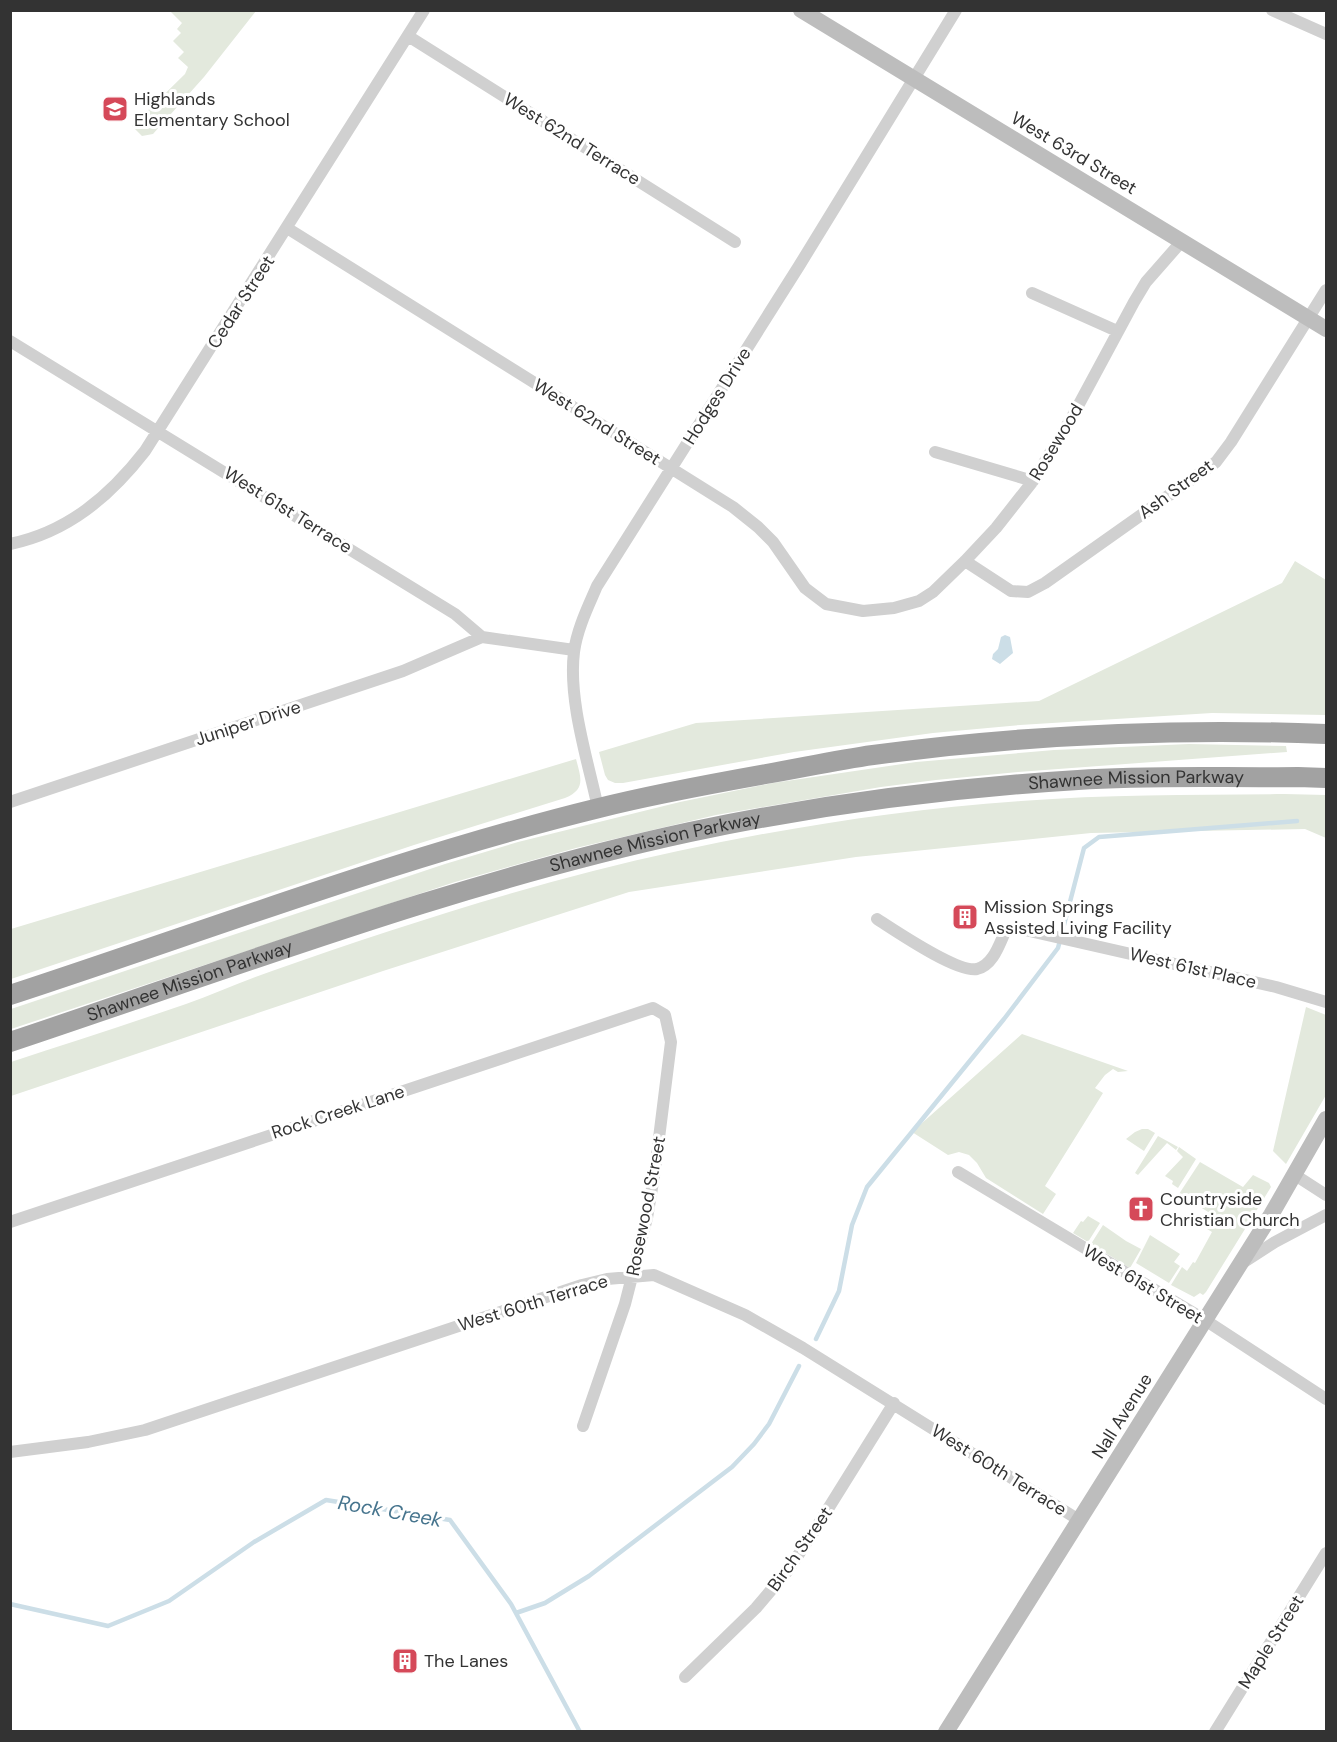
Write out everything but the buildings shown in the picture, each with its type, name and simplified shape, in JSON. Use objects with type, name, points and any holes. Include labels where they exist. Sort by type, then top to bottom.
[{"type":"highway","points":[[10,995],[405,863],[598,808],[674,790],[859,758],[955,746],[1058,737],[1170,732],[1326,734]]},
{"type":"highway","name":"Shawnee Mission Parkway","points":[[10,1042],[398,911],[542,868],[693,831],[879,800],[980,788],[1082,780],[1326,778]]},
{"type":"main road","name":"West 63rd Street","points":[[801,10],[1326,329]]},
{"type":"main road","name":"Nall Avenue","points":[[946,1731],[1237,1269],[1295,1175],[1326,1119]]},
{"type":"street","name":"Cedar Street","points":[[10,544],[53,529],[73,519],[108,494],[145,451],[424,10]]},
{"type":"street","name":"Hodges Drive","points":[[598,808],[574,694],[574,651],[580,627],[597,586],[956,10]]},
{"type":"street","points":[[1272,10],[1326,34]]},
{"type":"street","name":"West 62nd Terrace","points":[[408,36],[735,242]]},
{"type":"street","name":"West 62nd Street","points":[[287,228],[733,507],[773,542],[805,588],[826,604],[863,611],[894,609]]},
{"type":"street","name":"Rosewood","points":[[894,609],[919,601],[933,592],[996,528],[1033,481],[1071,419],[1146,282],[1182,241]]},
{"type":"street","name":"Ash Street","points":[[965,561],[1011,591],[1028,592],[1045,583],[1216,462],[1231,442],[1326,290]]},
{"type":"street","points":[[1032,293],[1118,331]]},
{"type":"street","name":"West 61st Terrace","points":[[10,341],[455,614],[482,637]]},
{"type":"street","points":[[935,452],[1033,481]]},
{"type":"street","points":[[482,637],[574,651]]},
{"type":"street","name":"Juniper Drive","points":[[10,802],[403,671],[482,637]]},
{"type":"street","name":"West 61st Place","points":[[877,919],[953,964],[968,969],[979,969],[991,960],[1005,933],[1017,928],[1276,987],[1326,1002]]},
{"type":"street","name":"Rock Creek Lane","points":[[10,1222],[632,1014],[653,1008],[665,1015]]},
{"type":"street","name":"Rosewood Street","points":[[583,1426],[633,1275],[649,1208],[668,1079],[671,1041],[665,1015]]},
{"type":"street","name":"West 61st Street","points":[[958,1172],[1205,1320],[1326,1399]]},
{"type":"street","points":[[1295,1175],[1326,1194]]},
{"type":"street","points":[[1237,1269],[1253,1254],[1326,1215]]},
{"type":"street","name":"West 60th Terrace","points":[[10,1452],[88,1442],[145,1430],[582,1285],[633,1275],[654,1275],[745,1315],[804,1348],[1079,1520]]},
{"type":"street","name":"Birch Street","points":[[685,1677],[756,1608],[789,1569],[894,1403]]},
{"type":"street","name":"Maple Street","points":[[1215,1731],[1326,1554]]},
{"type":"shaded area","points":[[170,11],[256,11],[204,77],[153,134],[142,136],[132,126],[185,74],[188,67],[178,58],[184,52],[173,41],[181,33],[177,29],[182,23]]},
{"type":"shaded area","points":[[1295,561],[1326,580],[1326,715],[1212,713],[1020,725],[933,733],[794,752],[623,783],[608,780],[605,775],[599,752],[696,723],[1039,701],[1282,583]]},
{"type":"shaded area","points":[[1005,635],[1010,637],[1013,653],[1000,664],[992,659],[1001,637]]},
{"type":"shaded area","points":[[1189,744],[1286,746],[1287,752],[936,780],[716,815],[576,848],[455,882],[11,1029],[11,1009],[445,864],[518,842],[680,802],[773,783],[916,762],[1054,750]]},
{"type":"shaded area","points":[[576,759],[580,777],[579,787],[572,795],[565,798],[414,845],[11,979],[11,929]]},
{"type":"shaded area","points":[[1326,795],[1326,838],[1305,829],[1091,833],[856,857],[629,892],[383,971],[11,1096],[11,1062],[186,1004],[272,971],[431,918],[512,893],[646,858],[752,836],[859,818],[967,805],[1087,797]]},
{"type":"shaded area","points":[[1306,1007],[1326,1015],[1326,1095],[1286,1164],[1273,1151]]},
{"type":"shaded area","points":[[1022,1034],[1128,1071],[1118,1072],[1113,1069],[1095,1088],[1103,1093],[1045,1186],[1056,1194],[1043,1214],[986,1178],[969,1155],[959,1152],[948,1155],[912,1132]]},
{"type":"shaded area","points":[[1142,1129],[1155,1133],[1144,1151],[1126,1139]]},
{"type":"shaded area","points":[[1158,1136],[1178,1147],[1176,1150],[1167,1143],[1138,1175],[1135,1173]]},
{"type":"shaded area","points":[[1179,1147],[1196,1159],[1178,1188],[1165,1176],[1183,1157],[1177,1151]]},
{"type":"shaded area","points":[[1200,1162],[1243,1187],[1253,1175],[1269,1183],[1271,1187],[1206,1292],[1194,1297],[1171,1285],[1182,1267],[1187,1271],[1193,1262],[1195,1263],[1212,1232],[1207,1229],[1213,1219],[1229,1229],[1231,1226],[1179,1194]]},
{"type":"shaded area","points":[[1088,1216],[1100,1223],[1088,1242],[1073,1233],[1081,1221],[1083,1222]]},
{"type":"shaded area","points":[[1103,1225],[1141,1249],[1130,1268],[1091,1244]]},
{"type":"shaded area","points":[[1150,1235],[1180,1254],[1174,1262],[1180,1266],[1169,1283],[1136,1263]]},
{"type":"waterway","points":[[816,1339],[839,1291],[852,1225],[867,1187],[1004,1019],[1058,948],[1084,848],[1099,837],[1297,821]]},
{"type":"waterway","points":[[516,1613],[545,1603],[589,1576],[732,1467],[769,1424],[799,1366]]},
{"type":"waterway","name":"Rock Creek","points":[[10,1604],[108,1626],[169,1601],[254,1542],[326,1500],[450,1520],[511,1604],[580,1732]]},
{"type":"place","name":"Highlands Elementary School","points":[[115,109]]},
{"type":"place","name":"Mission Springs Assisted Living Facility","points":[[965,917]]},
{"type":"place","name":"Countryside Christian Church","points":[[1141,1209]]},
{"type":"place","name":"The Lanes","points":[[405,1661]]}]
